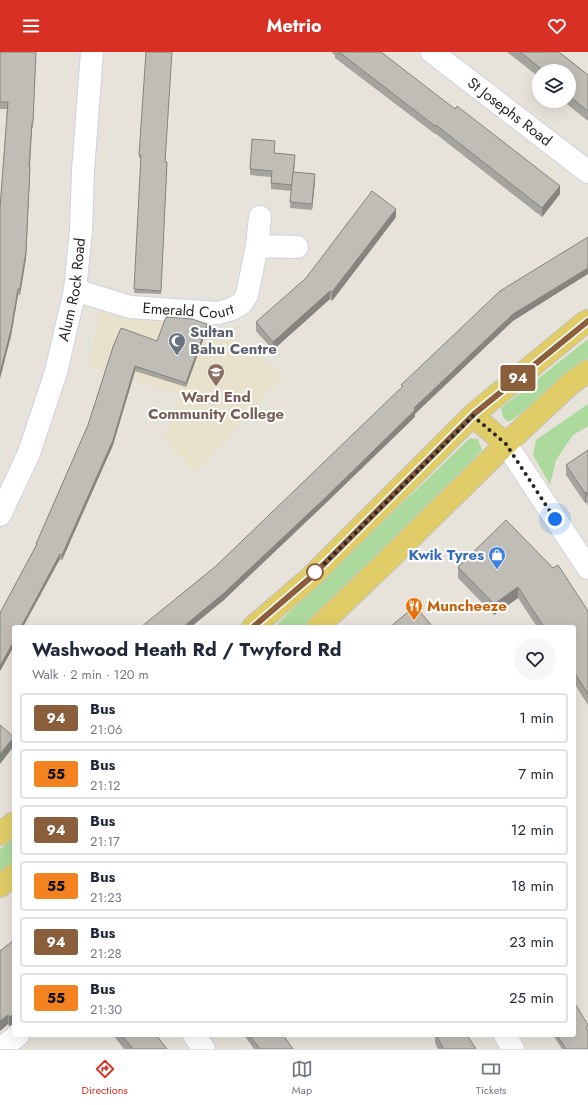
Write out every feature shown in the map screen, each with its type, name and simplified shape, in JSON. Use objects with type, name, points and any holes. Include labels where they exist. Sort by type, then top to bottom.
[{"type":"main road","points":[[255,625],[310,578],[473,416],[588,321]]},
{"type":"main road","points":[[320,625],[506,444],[570,384],[588,371]]},
{"type":"main road","points":[[473,416],[506,444]]},
{"type":"main road","points":[[0,834],[12,825]]},
{"type":"main road","points":[[0,886],[12,877]]},
{"type":"street","name":"Alum Rock Road","points":[[0,515],[29,453],[56,372],[75,290],[81,230],[83,171],[92,52]]},
{"type":"street","name":"St Josephs Road","points":[[432,52],[588,172]]},
{"type":"street","name":"Emerald Court","points":[[75,290],[130,307],[218,313],[232,309],[242,303],[247,295],[257,246],[260,217]]},
{"type":"street","points":[[257,246],[297,247]]},
{"type":"street","points":[[506,444],[588,568]]},
{"type":"street","points":[[1,1049],[16,1037]]},
{"type":"street","points":[[195,1037],[204,1049]]},
{"type":"street","points":[[506,1037],[513,1049]]},
{"type":"shaded area","name":"Ward End Community College","points":[[103,301],[206,323],[226,330],[284,376],[197,472],[193,471],[162,438],[181,396],[87,365]]},
{"type":"green space","points":[[588,339],[588,358],[515,418],[508,422],[503,417],[501,408]]},
{"type":"green space","points":[[588,404],[588,426],[573,435],[556,460],[550,485],[533,455],[536,440]]},
{"type":"green space","points":[[470,438],[478,439],[482,450],[364,570],[306,625],[276,625]]},
{"type":"green space","points":[[12,840],[12,864],[0,873],[0,849]]},
{"type":"building","points":[[0,52],[36,52],[33,122],[29,167],[26,251],[20,289],[18,289],[11,330],[0,373],[0,208],[8,102],[0,102]]},
{"type":"building","points":[[146,52],[172,52],[165,162],[167,162],[161,291],[134,289],[141,155],[139,155]]},
{"type":"building","points":[[339,52],[381,52],[455,109],[457,106],[560,186],[542,208],[436,125],[435,126]]},
{"type":"building","points":[[520,52],[559,52],[574,64],[535,64]]},
{"type":"building","points":[[576,65],[588,75],[588,111],[576,102]]},
{"type":"building","points":[[252,139],[275,141],[274,153],[295,155],[292,185],[271,183],[272,171],[250,169]]},
{"type":"building","points":[[293,172],[315,174],[312,204],[290,202]]},
{"type":"building","points":[[372,191],[396,209],[332,292],[330,291],[273,342],[256,322],[306,278]]},
{"type":"building","points":[[588,237],[588,268],[513,314],[414,408],[415,410],[324,499],[224,593],[185,625],[143,625],[216,566],[403,386],[401,385],[500,291]]},
{"type":"building","points":[[166,317],[192,319],[207,324],[186,383],[135,366],[113,440],[62,555],[60,554],[22,625],[12,625],[12,645],[0,666],[0,613],[37,544],[88,425],[113,347],[121,328],[157,341]]},
{"type":"building","points":[[588,450],[588,496],[566,465]]},
{"type":"building","points":[[506,520],[553,568],[558,565],[588,611],[588,694],[576,675],[576,625],[543,625],[518,587],[494,604],[458,567]]},
{"type":"building","points":[[415,606],[431,625],[392,625]]},
{"type":"building","points":[[0,725],[12,735],[12,739],[0,754]]},
{"type":"building","points":[[12,942],[12,1015],[9,1017],[8,1015],[0,1021],[0,951]]},
{"type":"building","points":[[576,1005],[588,1025],[586,1027],[588,1031],[588,1049],[566,1049],[558,1037],[576,1037]]},
{"type":"building","points":[[124,1037],[158,1037],[167,1049],[133,1049]]},
{"type":"building","points":[[251,1037],[284,1037],[293,1049],[260,1049]]},
{"type":"building","points":[[437,1037],[468,1037],[476,1049],[444,1049]]},
{"type":"bus line","name":"94","points":[[255,625],[310,578],[474,414],[588,321]]},
{"type":"place","name":"Sultan Bahu Centre","points":[[177,356]]},
{"type":"place","name":"Ward End Community College","points":[[216,387]]},
{"type":"place","name":"Kwik Tyres","points":[[497,570]]},
{"type":"place","name":"Muncheeze","points":[[414,621]]},
{"type":"route","points":[[315,572],[310,578],[473,416],[506,444],[555,519]]}]
